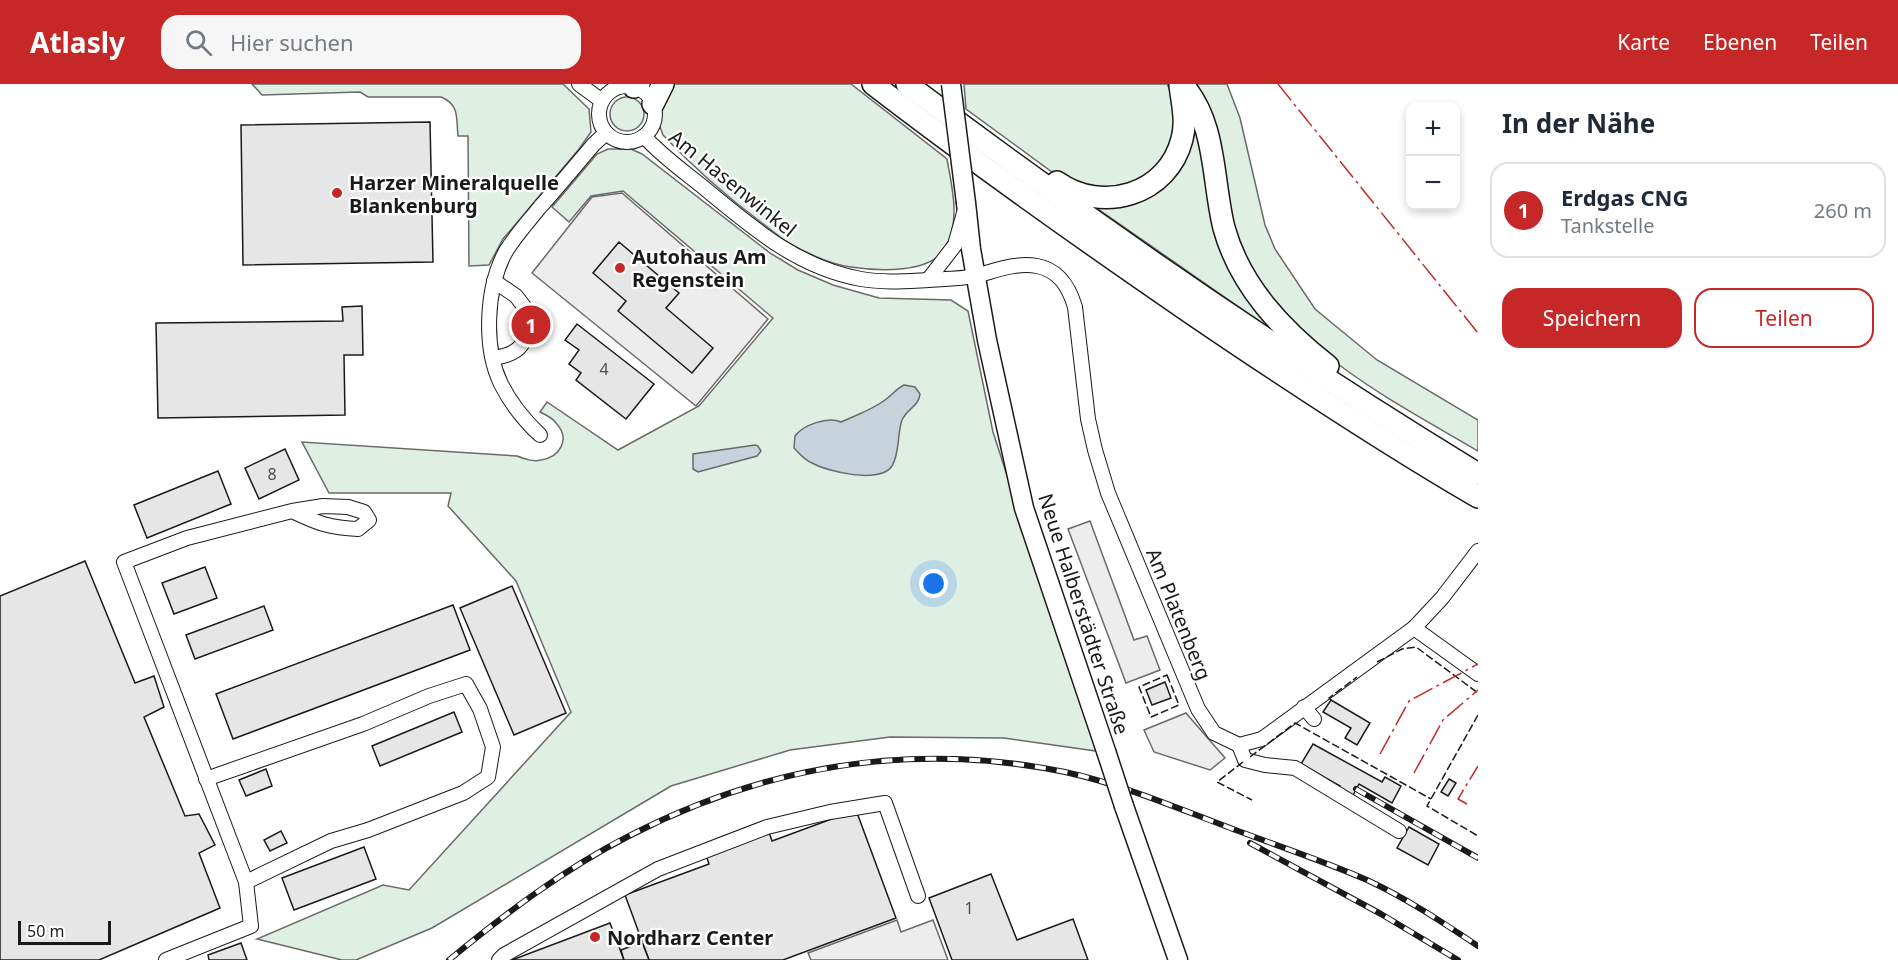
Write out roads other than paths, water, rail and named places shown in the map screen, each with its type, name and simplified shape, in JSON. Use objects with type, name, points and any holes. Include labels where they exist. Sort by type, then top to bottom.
[{"type":"highway","points":[[652,104],[663,84]]},
{"type":"highway","points":[[873,84],[1135,275],[1254,356],[1478,497]]},
{"type":"highway","points":[[907,84],[1034,179],[1193,290],[1341,388],[1478,474]]},
{"type":"highway","points":[[1034,179],[1049,177],[1072,191],[1098,198],[1121,197],[1143,190],[1167,170],[1182,142],[1185,121],[1181,84]]},
{"type":"highway","points":[[1181,84],[1192,95],[1206,128],[1224,228],[1241,270],[1257,295],[1283,326],[1335,371],[1341,388]]},
{"type":"main road","name":"Neue Halberstädter Straße","points":[[951,84],[976,275],[1002,415],[1024,508],[1178,960]]},
{"type":"street","points":[[579,84],[602,101]]},
{"type":"street","points":[[626,86],[637,86],[652,104],[654,121],[650,129],[638,140],[627,142],[616,140],[606,133],[599,120],[599,108],[610,92],[626,86]]},
{"type":"street","points":[[540,435],[520,415],[500,383],[493,358],[489,329],[494,281],[506,252],[520,231],[606,133]]},
{"type":"street","name":"Am Hasenwinkel","points":[[644,136],[753,228],[794,256],[830,271],[861,279],[928,280],[976,275]]},
{"type":"street","points":[[928,280],[955,245],[966,202]]},
{"type":"street","name":"Am Platenberg","points":[[976,275],[1018,266],[1038,266],[1057,275],[1070,291],[1075,306],[1088,419],[1108,494],[1198,709],[1214,733],[1239,745],[1245,760],[1295,768],[1399,831]]},
{"type":"street","points":[[493,358],[509,356],[522,346],[529,313],[516,296],[494,281]]},
{"type":"street","points":[[166,960],[251,926],[246,882],[124,562],[187,538],[292,511]]},
{"type":"street","points":[[1239,745],[1262,739],[1414,628],[1475,560]]},
{"type":"street","points":[[1414,628],[1478,674]]},
{"type":"street","points":[[206,779],[343,731],[429,696],[466,684],[480,709],[493,747],[488,777],[463,793],[369,830],[331,841],[246,882]]},
{"type":"street","points":[[1304,707],[1314,719]]},
{"type":"street","points":[[499,960],[658,869],[767,827],[830,812],[874,805],[885,804],[918,896]]},
{"type":"railway","points":[[449,960],[513,909],[581,863],[629,836],[681,812],[734,792],[788,776],[842,766],[897,760],[952,759],[1008,763],[1065,772],[1146,796],[1367,880],[1410,902],[1478,946]]},
{"type":"railway","points":[[1356,789],[1478,858]]},
{"type":"railway","points":[[1250,843],[1381,914],[1458,960]]},
{"type":"place","name":"Harzer Mineralquelle Blankenburg","points":[[337,193]]},
{"type":"place","name":"Autohaus Am Regenstein","points":[[620,268]]},
{"type":"place","name":"Erdgas CNG","points":[[531,325]]},
{"type":"place","name":"Nordharz Center","points":[[595,937]]}]
